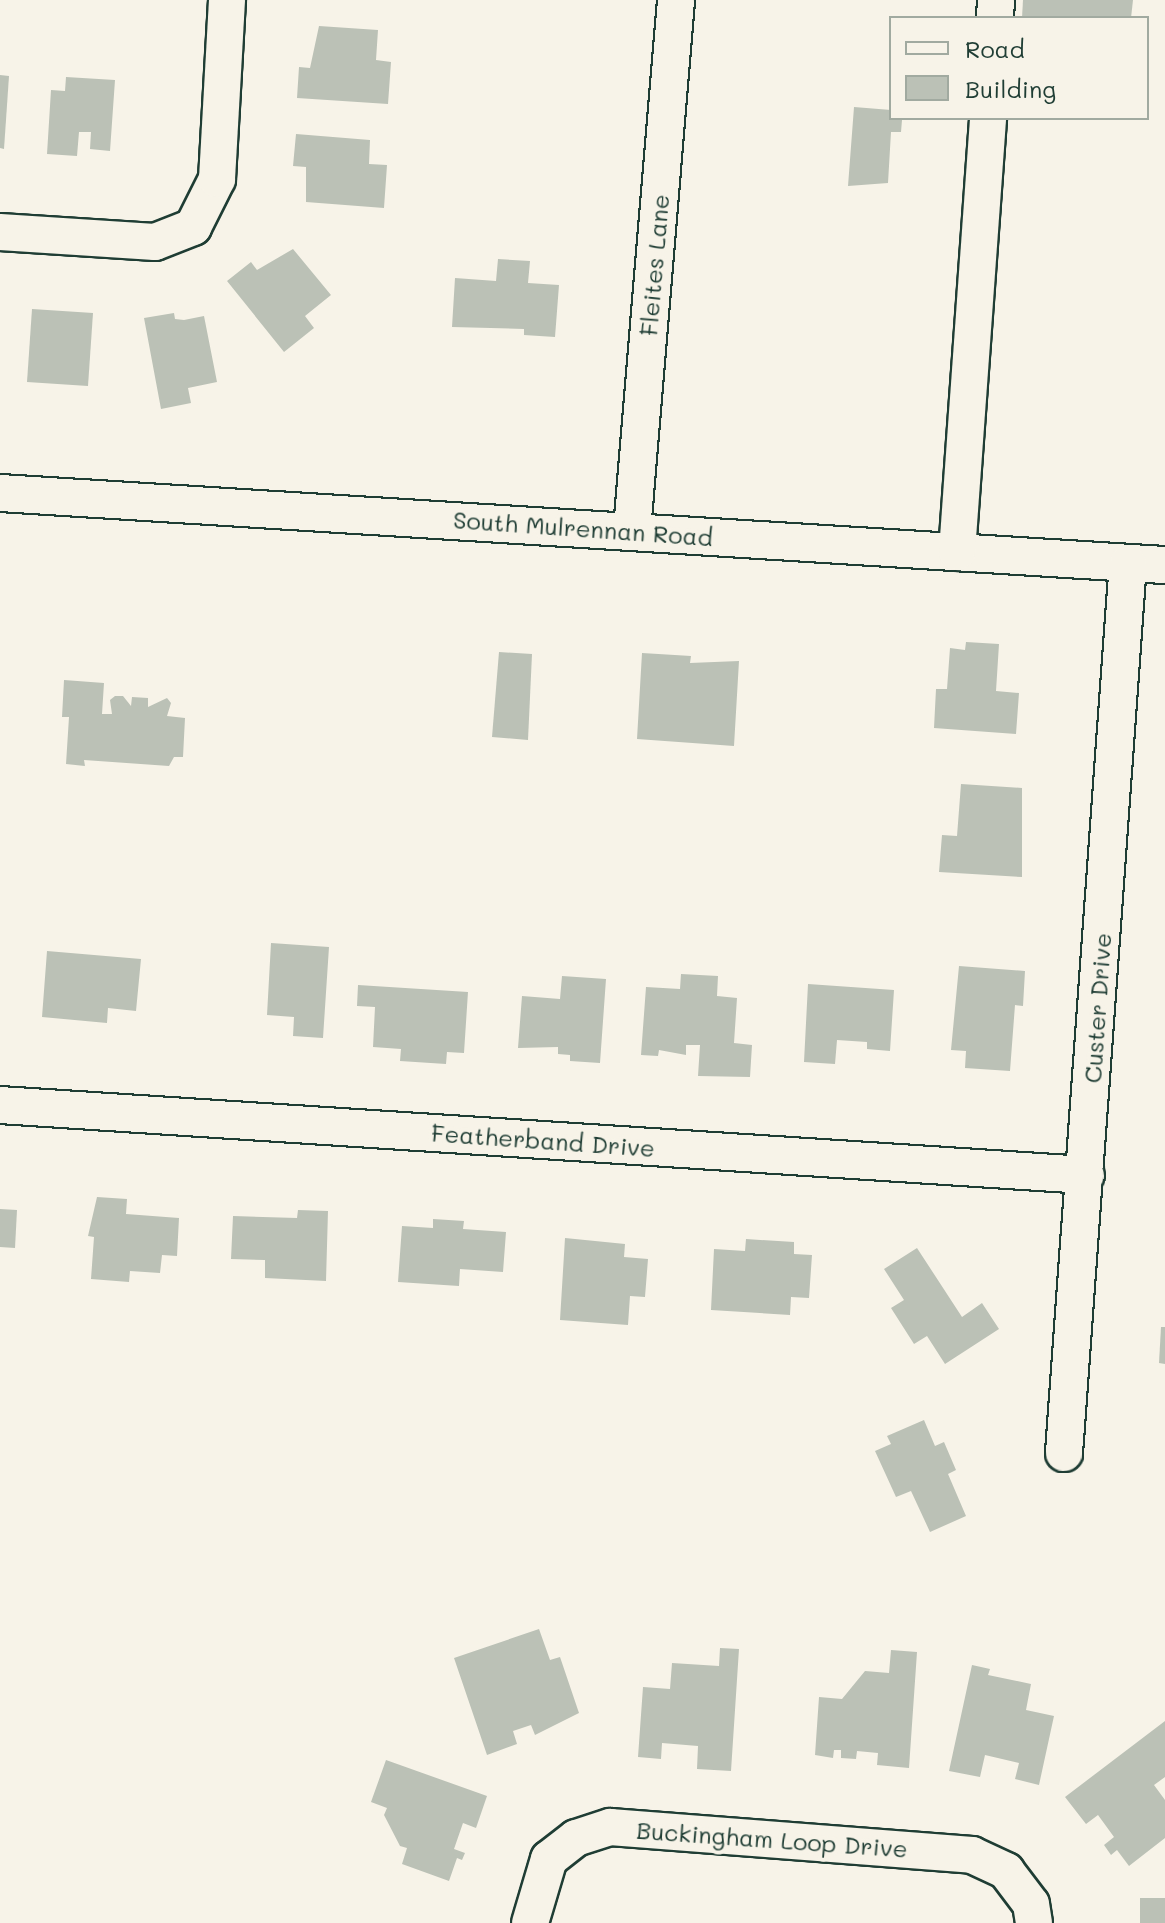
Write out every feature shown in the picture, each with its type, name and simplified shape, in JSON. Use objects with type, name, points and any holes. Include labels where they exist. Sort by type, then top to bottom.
[{"type":"street","points":[[0,232],[155,242],[193,227],[217,179],[227,0]]},
{"type":"street","name":"Fleites Lane","points":[[632,530],[676,0]]},
{"type":"street","points":[[957,552],[988,120]]},
{"type":"street","name":"South Mulrennan Road","points":[[0,493],[1165,565]]},
{"type":"street","name":"Custer Drive","points":[[1064,1453],[1128,563]]},
{"type":"street","name":"Featherband Drive","points":[[0,1105],[1086,1175]]},
{"type":"street","name":"Buckingham Loop Drive","points":[[530,1923],[549,1859],[576,1838],[610,1827],[972,1855],[1013,1878],[1031,1904],[1034,1923]]},
{"type":"building","points":[[1023,0],[1133,0],[1131,16],[1022,16]]},
{"type":"building","points":[[319,26],[378,30],[376,60],[391,62],[388,104],[297,98],[299,67],[310,68]]},
{"type":"building","points":[[0,75],[9,76],[4,149],[0,148]]},
{"type":"building","points":[[66,77],[115,80],[110,151],[90,149],[91,132],[79,132],[77,156],[47,154],[51,90],[65,91]]},
{"type":"building","points":[[854,107],[889,110],[889,120],[902,120],[901,132],[891,132],[888,183],[848,186]]},
{"type":"building","points":[[296,134],[370,140],[369,164],[387,165],[384,208],[306,202],[306,167],[293,166]]},
{"type":"building","points":[[293,249],[331,295],[305,316],[314,328],[284,352],[227,281],[251,262],[257,270]]},
{"type":"building","points":[[498,259],[530,261],[528,283],[559,285],[555,337],[524,335],[524,329],[452,327],[455,278],[496,281]]},
{"type":"building","points":[[32,309],[93,313],[88,386],[27,382]]},
{"type":"building","points":[[174,313],[175,319],[184,320],[204,316],[217,382],[188,388],[191,403],[161,409],[144,318]]},
{"type":"building","points":[[966,642],[999,644],[996,691],[1019,693],[1016,734],[934,728],[936,689],[947,689],[950,648],[965,650]]},
{"type":"building","points":[[499,652],[532,654],[528,740],[492,737]]},
{"type":"building","points":[[642,653],[691,656],[690,663],[739,661],[734,746],[637,739]]},
{"type":"building","points":[[64,680],[104,683],[102,714],[112,714],[110,700],[115,696],[123,696],[131,706],[132,697],[148,698],[148,707],[167,698],[171,703],[167,716],[185,718],[183,757],[174,757],[169,766],[84,760],[85,766],[66,764],[69,717],[62,717]]},
{"type":"building","points":[[961,784],[1022,788],[1022,877],[939,872],[942,835],[957,836]]},
{"type":"building","points":[[271,943],[329,947],[323,1038],[293,1036],[294,1017],[267,1015]]},
{"type":"building","points":[[47,951],[141,959],[136,1011],[108,1008],[107,1023],[42,1017]]},
{"type":"building","points":[[959,966],[1025,971],[1023,1006],[1015,1005],[1010,1071],[965,1068],[966,1051],[951,1050]]},
{"type":"building","points":[[681,974],[718,976],[717,996],[737,998],[734,1043],[752,1045],[750,1077],[698,1076],[700,1045],[686,1045],[686,1055],[659,1050],[658,1056],[641,1055],[646,987],[680,989]]},
{"type":"building","points":[[562,976],[606,979],[600,1063],[570,1061],[570,1055],[558,1054],[558,1047],[518,1048],[522,996],[560,999]]},
{"type":"building","points":[[808,984],[894,990],[890,1051],[867,1049],[867,1042],[837,1040],[835,1064],[804,1062]]},
{"type":"building","points":[[358,985],[468,992],[464,1053],[447,1052],[446,1064],[400,1061],[401,1049],[373,1047],[375,1007],[357,1006]]},
{"type":"building","points":[[97,1197],[127,1199],[126,1214],[179,1218],[177,1256],[162,1255],[160,1273],[130,1271],[129,1282],[91,1279],[94,1237],[88,1236]]},
{"type":"building","points":[[0,1209],[17,1210],[15,1248],[0,1247]]},
{"type":"building","points":[[298,1210],[328,1211],[326,1281],[265,1278],[265,1260],[231,1259],[233,1216],[297,1218]]},
{"type":"building","points":[[433,1219],[464,1221],[463,1229],[506,1232],[503,1272],[460,1269],[459,1286],[398,1282],[402,1226],[433,1228]]},
{"type":"building","points":[[565,1238],[625,1244],[624,1257],[648,1259],[645,1297],[630,1296],[628,1325],[560,1320]]},
{"type":"building","points":[[746,1239],[794,1242],[794,1254],[812,1255],[809,1298],[791,1297],[790,1315],[711,1310],[714,1249],[745,1251]]},
{"type":"building","points":[[917,1248],[962,1317],[982,1303],[999,1329],[945,1364],[927,1336],[914,1344],[891,1308],[904,1300],[884,1269]]},
{"type":"building","points":[[1161,1327],[1165,1327],[1165,1364],[1159,1363]]},
{"type":"building","points":[[924,1420],[935,1446],[944,1442],[956,1470],[948,1474],[966,1516],[930,1532],[911,1491],[896,1497],[875,1451],[891,1444],[887,1436]]},
{"type":"building","points":[[539,1629],[550,1660],[560,1657],[579,1713],[535,1735],[531,1725],[513,1731],[517,1744],[487,1755],[454,1658]]},
{"type":"building","points":[[720,1648],[739,1649],[731,1771],[697,1769],[698,1746],[662,1743],[661,1759],[638,1757],[643,1687],[670,1689],[672,1663],[719,1666]]},
{"type":"building","points":[[891,1650],[917,1652],[909,1768],[877,1765],[878,1753],[857,1751],[856,1759],[841,1758],[841,1750],[834,1750],[833,1758],[815,1755],[819,1697],[842,1699],[865,1671],[889,1673]]},
{"type":"building","points":[[972,1665],[990,1669],[988,1675],[1031,1684],[1026,1710],[1054,1716],[1039,1785],[1015,1779],[1019,1763],[985,1755],[980,1777],[949,1771]]},
{"type":"building","points":[[1165,1721],[1165,1777],[1154,1785],[1165,1800],[1165,1838],[1129,1866],[1117,1850],[1111,1855],[1104,1845],[1114,1837],[1098,1815],[1086,1824],[1065,1797]]},
{"type":"building","points":[[386,1760],[487,1796],[476,1828],[463,1823],[454,1849],[465,1853],[462,1860],[457,1858],[449,1881],[402,1864],[407,1848],[400,1846],[384,1815],[387,1808],[371,1802]]},
{"type":"building","points":[[1140,1898],[1165,1898],[1165,1923],[1140,1923]]}]
